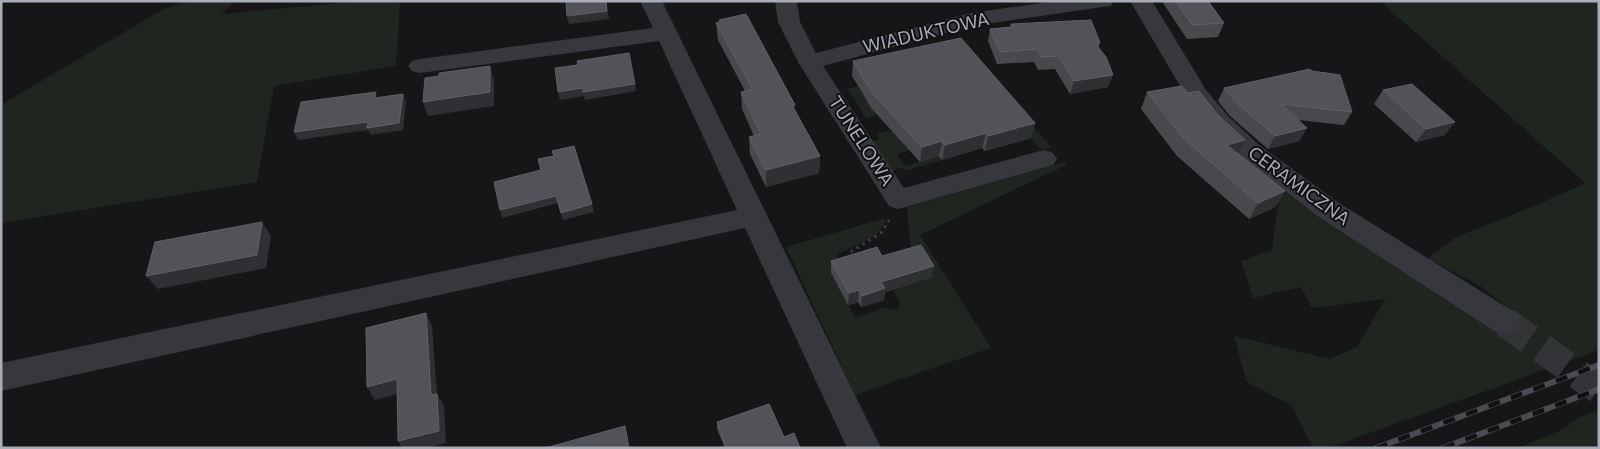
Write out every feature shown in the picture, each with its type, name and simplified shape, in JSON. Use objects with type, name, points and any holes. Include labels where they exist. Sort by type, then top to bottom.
[{"type":"street","points":[[651,1],[864,448]]},
{"type":"street","name":"TUNELOWA","points":[[786,1],[789,22],[809,62],[898,199],[1044,159]]},
{"type":"street","name":"WIADUKTOWA","points":[[809,62],[971,20],[1103,1]]},
{"type":"street","name":"CERAMICZNA","points":[[1141,1],[1161,38],[1207,108],[1241,143],[1287,181],[1349,223],[1505,322]]},
{"type":"street","points":[[420,66],[665,33]]},
{"type":"street","points":[[1,377],[755,216]]},
{"type":"path","points":[[852,264],[848,256],[851,252],[881,233],[888,223],[889,217]]},
{"type":"path","points":[[851,252],[859,252]]},
{"type":"shaded area","points":[[190,1],[236,1],[221,14],[364,1],[400,1],[396,66],[274,86],[257,182],[1,223],[1,105],[165,8]]},
{"type":"shaded area","points":[[1380,1],[1599,1],[1599,350],[1328,448],[1313,448],[1291,405],[1247,382],[1234,336],[1330,359],[1357,347],[1385,299],[1312,308],[1301,287],[1253,298],[1241,261],[1272,250],[1280,189],[1350,236],[1499,330],[1518,316],[1480,286],[1429,259],[1431,255],[1458,236],[1539,204],[1585,183]]},
{"type":"shaded area","points":[[858,86],[867,101],[1008,97],[1052,148],[1041,150],[1005,108],[931,144],[897,154],[905,166],[940,156],[942,160],[905,171],[903,167],[892,171],[872,141],[880,139],[877,134],[893,130],[881,113],[866,118],[848,89]]},
{"type":"shaded area","points":[[1064,162],[1066,165],[920,235],[991,348],[855,395],[786,247],[886,218],[883,226],[872,237],[837,255],[839,260],[831,273],[855,318],[886,307],[893,310],[899,308],[900,302],[893,290],[916,258],[910,243],[907,207]]},
{"type":"shaded area","points":[[1599,410],[1599,448],[1518,448],[1559,431],[1580,417]]},
{"type":"building","points":[[566,1],[606,1],[607,11],[567,16]]},
{"type":"building","points":[[1176,1],[1208,1],[1224,23],[1192,25]]},
{"type":"building","points":[[746,14],[820,156],[766,170],[749,137],[761,134],[741,92],[753,89],[716,23],[720,22],[719,20]]},
{"type":"building","points":[[1091,20],[1100,43],[1095,43],[1106,57],[1113,75],[1074,81],[1059,56],[1041,57],[1037,49],[1000,52],[990,29],[1012,27],[1011,24]]},
{"type":"building","points":[[961,38],[1035,123],[988,136],[986,133],[945,145],[942,141],[922,147],[873,94],[853,61]]},
{"type":"building","points":[[629,53],[635,84],[583,92],[583,88],[558,92],[555,68],[578,65],[577,61]]},
{"type":"building","points":[[490,66],[490,92],[423,102],[425,78],[439,76],[439,73]]},
{"type":"building","points":[[1310,69],[1312,71],[1340,75],[1352,112],[1281,104],[1307,128],[1275,136],[1237,103],[1224,88]]},
{"type":"building","points":[[1412,84],[1455,122],[1426,129],[1383,90]]},
{"type":"building","points":[[1182,86],[1188,93],[1199,91],[1217,114],[1245,140],[1227,145],[1285,191],[1258,203],[1184,139],[1147,92]]},
{"type":"building","points":[[376,92],[375,98],[403,94],[399,123],[367,128],[368,122],[294,132],[301,102]]},
{"type":"building","points":[[574,146],[592,204],[561,213],[556,196],[500,210],[494,182],[541,170],[538,159],[554,156],[552,151]]},
{"type":"building","points":[[262,222],[257,255],[146,276],[155,242]]},
{"type":"building","points":[[921,245],[934,266],[881,282],[885,288],[862,296],[859,290],[849,293],[831,261],[877,247],[882,256]]},
{"type":"building","points":[[426,313],[431,395],[437,394],[439,431],[398,441],[397,379],[367,387],[366,328]]},
{"type":"building","points":[[769,404],[784,437],[794,433],[800,448],[726,448],[717,422]]},
{"type":"building","points":[[625,426],[629,448],[545,448]]},
{"type":"tunnel","points":[[1505,322],[1599,389]]},
{"type":"railway","points":[[1376,448],[1599,365]]},
{"type":"railway","points":[[1443,448],[1599,389]]}]
